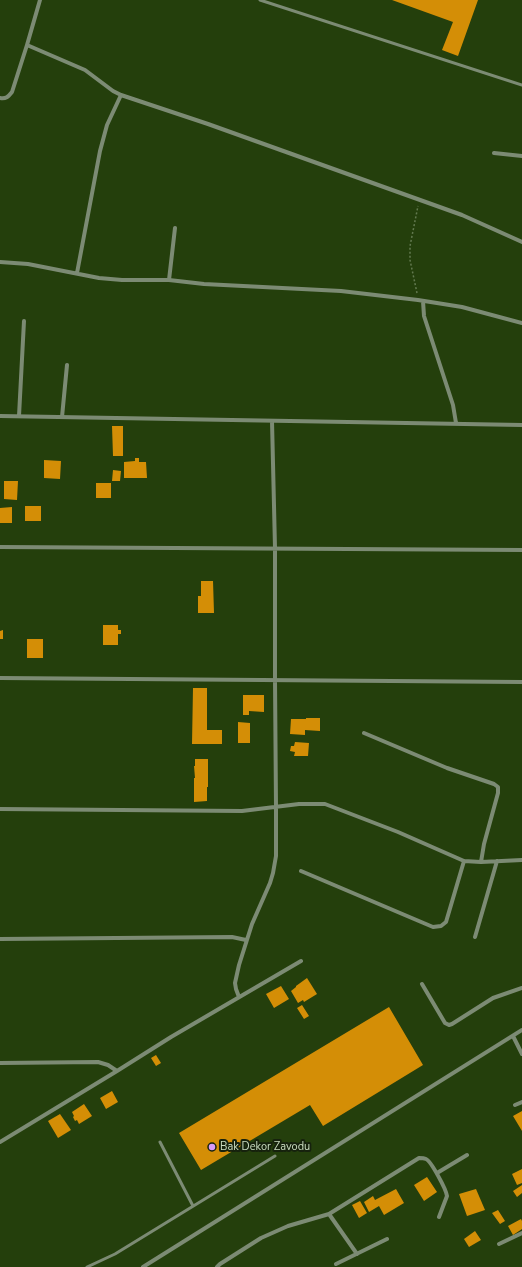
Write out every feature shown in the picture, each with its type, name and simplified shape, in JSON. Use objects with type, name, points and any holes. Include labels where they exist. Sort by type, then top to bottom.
[{"type":"street","points":[[0,98],[4,99],[8,97],[12,92],[40,0]]},
{"type":"street","points":[[27,45],[85,70],[113,91],[121,95],[208,124],[462,215],[522,242]]},
{"type":"street","points":[[77,273],[100,152],[107,125],[121,95]]},
{"type":"street","points":[[494,152],[522,156]]},
{"type":"street","points":[[169,280],[175,228]]},
{"type":"street","points":[[0,262],[28,264],[99,278],[122,280],[169,280],[204,284],[341,291],[421,300],[462,307],[522,323]]},
{"type":"street","points":[[421,300],[424,316],[453,405],[456,423]]},
{"type":"street","points":[[19,416],[24,321]]},
{"type":"street","points":[[62,417],[67,366]]},
{"type":"street","points":[[0,416],[522,425]]},
{"type":"street","points":[[239,997],[235,982],[236,973],[246,940],[273,874],[276,856],[275,548],[272,421]]},
{"type":"street","points":[[0,547],[522,550]]},
{"type":"street","points":[[0,678],[522,682]]},
{"type":"street","points":[[364,733],[447,768],[494,784],[498,787],[498,793],[484,844],[481,862]]},
{"type":"street","points":[[0,809],[242,811],[299,804],[325,804],[398,832],[464,861],[481,862],[522,860]]},
{"type":"street","points":[[301,871],[433,927],[441,926],[446,922],[464,861]]},
{"type":"street","points":[[475,937],[497,861]]},
{"type":"street","points":[[0,939],[232,937],[246,940]]},
{"type":"street","points":[[0,1142],[171,1036],[301,961]]},
{"type":"street","points":[[422,984],[445,1023],[449,1025],[493,998],[522,988]]},
{"type":"street","points":[[143,1267],[522,1030]]},
{"type":"street","points":[[512,1036],[522,1054]]},
{"type":"street","points":[[0,1063],[98,1062],[108,1065],[116,1071]]},
{"type":"street","points":[[515,1105],[522,1102]]},
{"type":"street","points":[[437,1173],[467,1155]]},
{"type":"street","points":[[217,1267],[261,1238],[288,1226],[329,1214],[419,1158],[425,1158],[428,1160],[437,1173],[447,1196],[439,1217]]},
{"type":"street","points":[[329,1214],[357,1254]]},
{"type":"street","points":[[499,1244],[522,1233]]},
{"type":"street","points":[[336,1264],[387,1239]]},
{"type":"lane","points":[[260,0],[522,85]]},
{"type":"lane","points":[[160,1142],[193,1206]]},
{"type":"lane","points":[[87,1267],[115,1254],[275,1156]]},
{"type":"path","points":[[419,200],[410,246],[410,260],[421,300]]},
{"type":"building","points":[[392,0],[478,0],[458,56],[442,50],[453,22]]},
{"type":"building","points":[[112,426],[123,426],[123,456],[113,456]]},
{"type":"building","points":[[135,458],[139,458],[139,462],[146,462],[147,478],[124,478],[124,462],[135,461]]},
{"type":"building","points":[[44,460],[61,461],[60,479],[44,478]]},
{"type":"building","points":[[113,470],[121,471],[120,481],[112,481]]},
{"type":"building","points":[[4,481],[18,481],[17,500],[4,499]]},
{"type":"building","points":[[96,483],[111,483],[111,498],[96,498]]},
{"type":"building","points":[[25,506],[41,506],[41,521],[25,521]]},
{"type":"building","points":[[12,507],[12,523],[0,523],[0,508]]},
{"type":"building","points":[[201,581],[213,581],[214,613],[198,613],[198,596],[201,596]]},
{"type":"building","points":[[103,625],[118,625],[118,630],[121,630],[121,634],[118,634],[118,645],[103,645]]},
{"type":"building","points":[[3,630],[3,639],[0,639],[0,631]]},
{"type":"building","points":[[27,639],[43,639],[43,658],[27,658]]},
{"type":"building","points":[[193,688],[207,688],[207,730],[222,730],[222,744],[192,744]]},
{"type":"building","points":[[243,695],[264,695],[264,712],[249,711],[249,715],[243,715]]},
{"type":"building","points":[[320,718],[320,731],[305,730],[305,735],[290,734],[291,719]]},
{"type":"building","points":[[238,722],[250,723],[250,743],[238,743]]},
{"type":"building","points":[[295,742],[309,743],[308,756],[294,756],[295,752],[290,751],[291,746],[294,746]]},
{"type":"building","points":[[195,759],[208,759],[207,801],[194,802]]},
{"type":"building","points":[[307,978],[317,994],[304,1002],[303,1000],[298,1003],[291,991]]},
{"type":"building","points":[[281,986],[289,999],[274,1008],[266,994]]},
{"type":"building","points":[[302,1005],[309,1016],[304,1019],[297,1008]]},
{"type":"building","points":[[389,1007],[423,1065],[323,1126],[310,1105],[201,1170],[179,1133]]},
{"type":"building","points":[[156,1055],[161,1063],[156,1066],[151,1058]]},
{"type":"building","points":[[112,1091],[118,1102],[106,1109],[100,1098]]},
{"type":"building","points":[[84,1104],[92,1116],[79,1124],[77,1120],[75,1121],[72,1112]]},
{"type":"building","points":[[522,1111],[522,1131],[513,1116]]},
{"type":"building","points":[[60,1114],[71,1130],[58,1138],[48,1121]]},
{"type":"building","points":[[522,1169],[522,1183],[517,1185],[512,1174]]},
{"type":"building","points":[[427,1177],[437,1192],[424,1201],[414,1185]]},
{"type":"building","points":[[522,1185],[522,1193],[517,1197],[513,1191]]},
{"type":"building","points":[[396,1189],[404,1203],[384,1215],[379,1206],[369,1212],[364,1202],[373,1196],[375,1200]]},
{"type":"building","points":[[476,1189],[485,1210],[467,1216],[459,1194]]},
{"type":"building","points":[[360,1201],[367,1213],[359,1218],[352,1205]]},
{"type":"building","points":[[498,1210],[505,1221],[500,1224],[492,1213]]},
{"type":"building","points":[[521,1219],[522,1229],[513,1235],[508,1226]]},
{"type":"building","points":[[475,1231],[481,1240],[469,1247],[464,1239]]},
{"type":"place","name":"Bak Dekor Zavodu","points":[[212,1147]]}]
